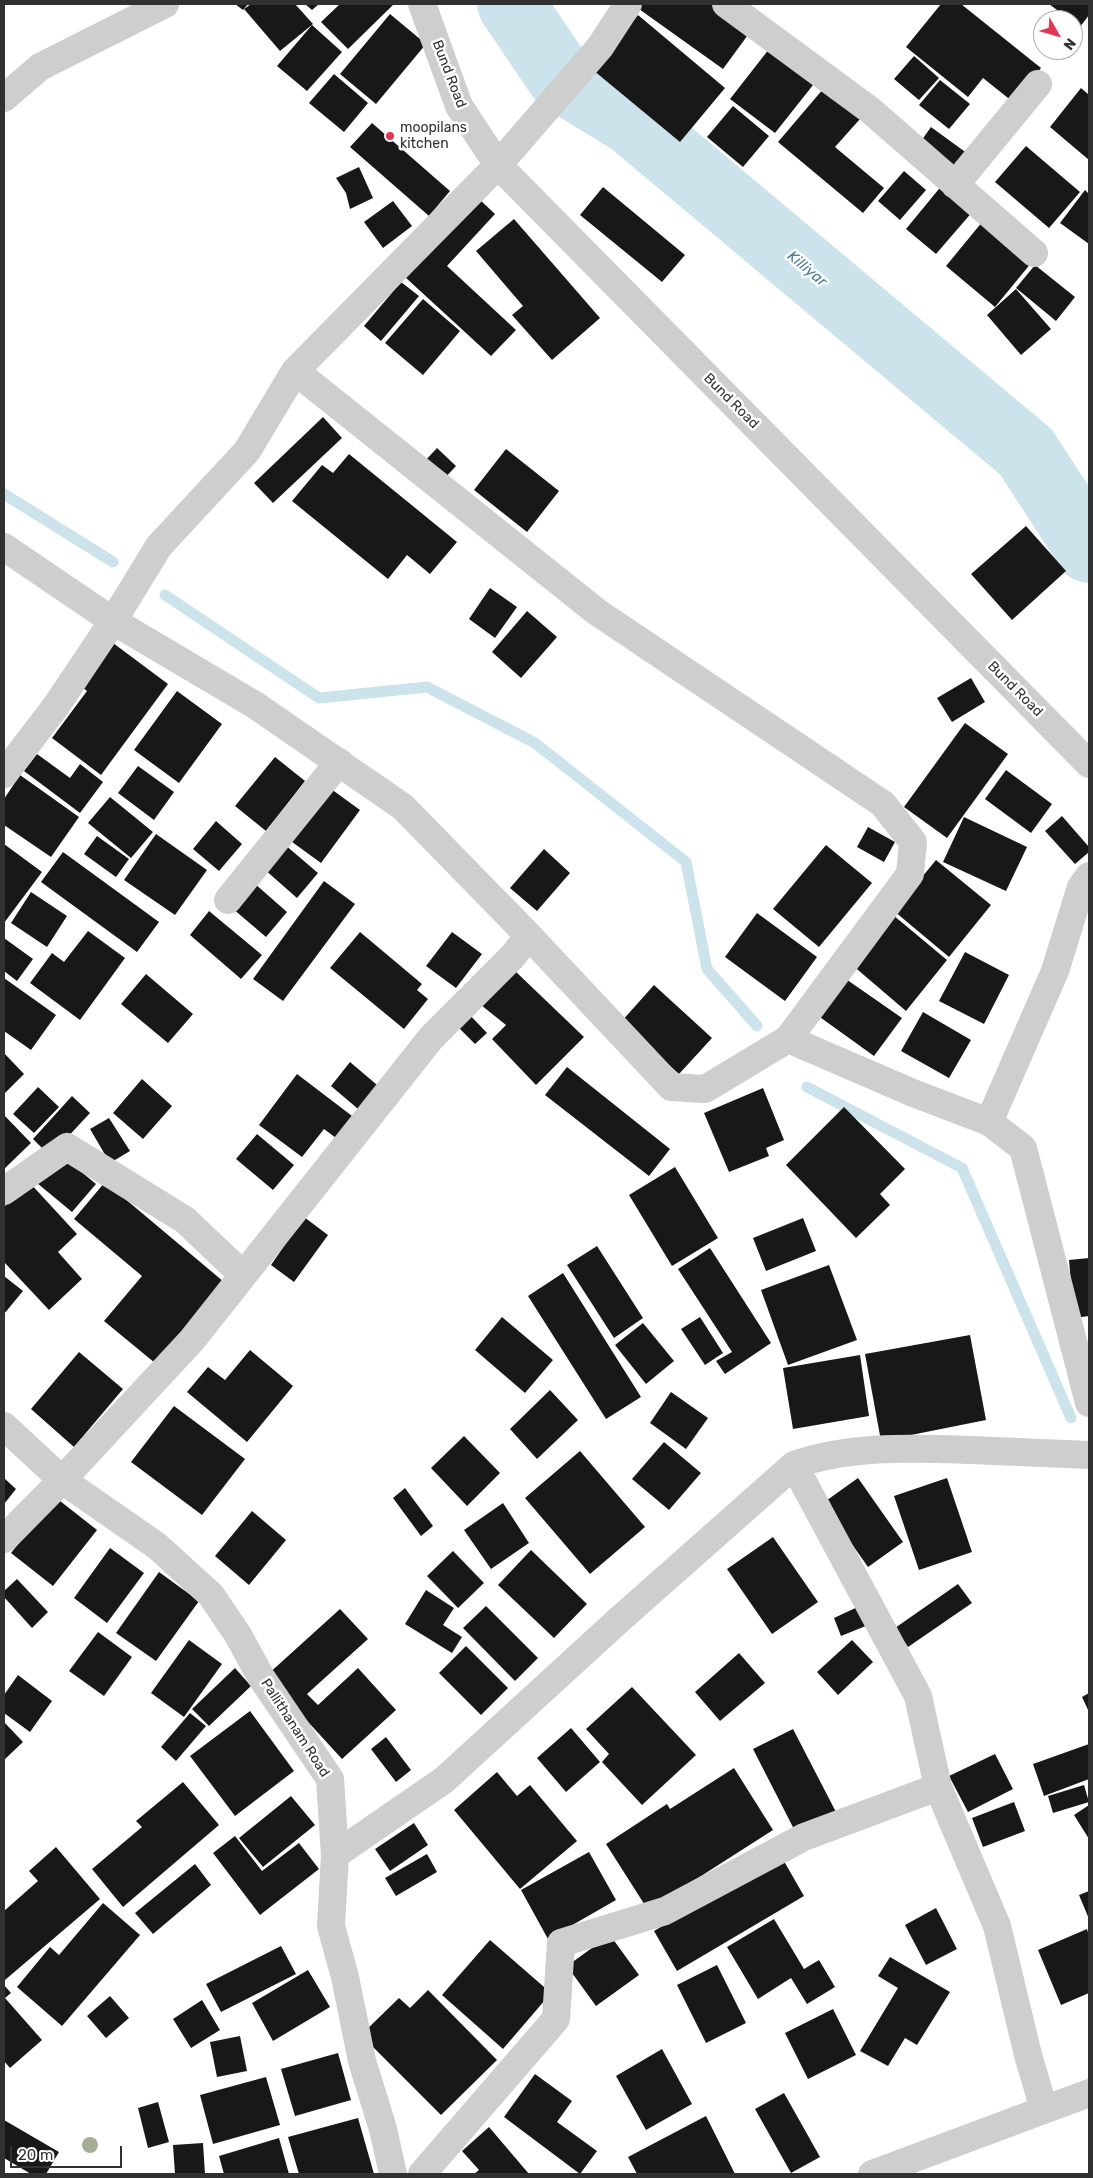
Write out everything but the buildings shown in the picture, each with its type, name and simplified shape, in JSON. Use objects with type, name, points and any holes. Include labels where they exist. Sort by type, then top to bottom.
[{"type":"street","points":[[4,98],[40,67],[165,4]]},
{"type":"street","name":"Bund Road","points":[[422,4],[459,106],[498,165],[1089,764]]},
{"type":"street","points":[[4,774],[56,706],[113,622],[159,546],[247,450],[295,371],[498,165],[600,47],[628,4]]},
{"type":"street","points":[[726,4],[870,110],[1034,253]]},
{"type":"street","points":[[954,185],[1038,84]]},
{"type":"street","points":[[4,547],[113,622],[256,704],[403,807],[529,936],[671,1087],[705,1089],[788,1039],[910,874],[913,842],[883,804],[597,612],[295,371]]},
{"type":"street","points":[[228,900],[340,762]]},
{"type":"street","points":[[989,1122],[1056,971],[1081,888],[1089,876]]},
{"type":"street","points":[[4,1539],[62,1480],[192,1340],[431,1038],[512,957],[529,936]]},
{"type":"street","points":[[788,1039],[989,1122],[1023,1148],[1089,1404]]},
{"type":"street","points":[[4,1191],[67,1147],[186,1220],[244,1275]]},
{"type":"street","name":"Pallithanam Road","points":[[4,1426],[62,1480],[158,1546],[211,1595],[238,1635],[261,1677],[330,1779],[335,1855],[331,1926],[393,2174]]},
{"type":"street","points":[[335,1855],[444,1780],[620,1619],[794,1465],[820,1456],[854,1450],[929,1448],[1089,1455]]},
{"type":"street","points":[[794,1465],[918,1696],[938,1787],[996,1926],[1028,2055],[1044,2109]]},
{"type":"street","points":[[422,2174],[556,2019],[561,1943],[665,1910],[804,1837],[938,1787]]},
{"type":"street","points":[[872,2174],[1089,2093]]},
{"type":"waterway","name":"Killiyar","points":[[511,4],[561,78],[631,121],[1026,452],[1089,549]]},
{"type":"waterway","points":[[4,494],[113,562]]},
{"type":"waterway","points":[[165,595],[319,698],[427,687],[535,743],[686,862],[707,969],[757,1026]]},
{"type":"waterway","points":[[807,1087],[962,1168],[1071,1418]]},
{"type":"place","name":"moopilans kitchen","points":[[390,136]]}]
